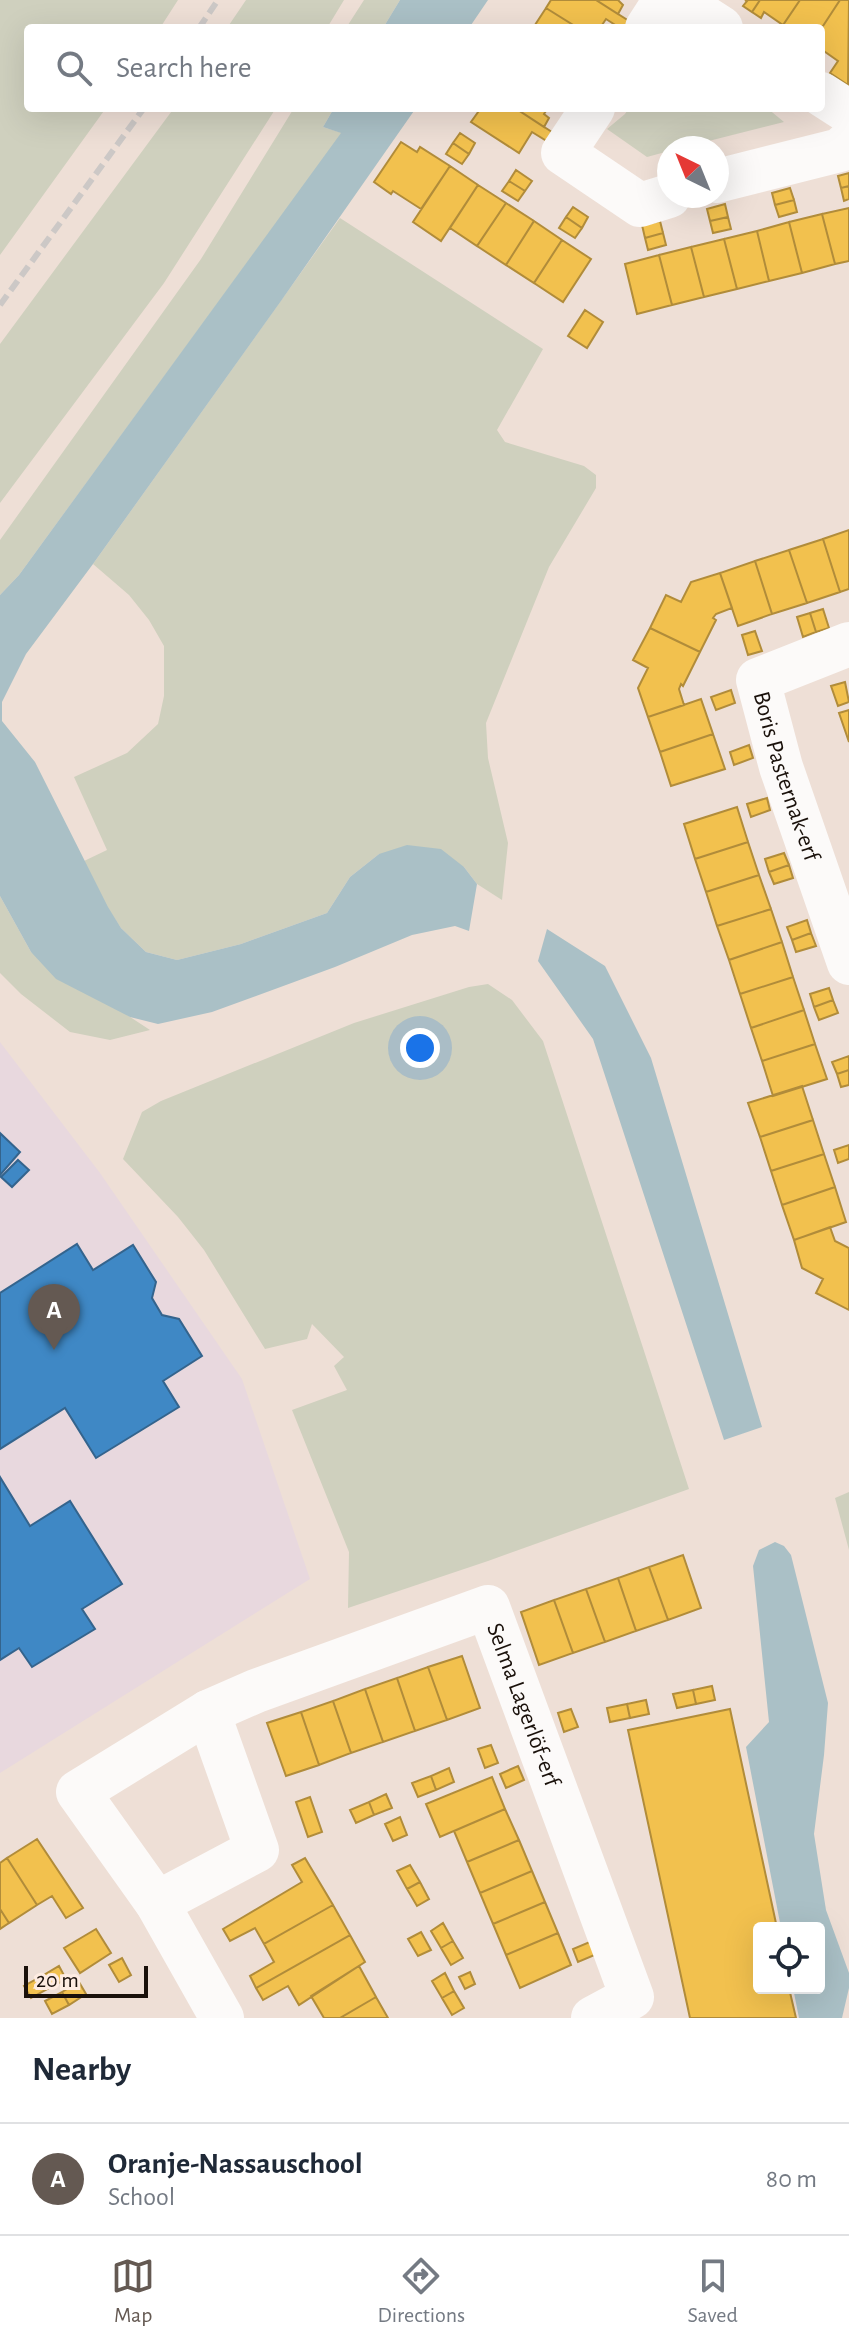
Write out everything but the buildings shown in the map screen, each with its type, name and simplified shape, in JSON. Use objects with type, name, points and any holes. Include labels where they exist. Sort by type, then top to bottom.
[{"type":"street","points":[[650,24],[665,0]]},
{"type":"street","points":[[678,0],[715,24]]},
{"type":"street","points":[[825,97],[849,112]]},
{"type":"street","points":[[590,112],[563,153],[640,205],[657,200]]},
{"type":"street","points":[[729,178],[840,150],[849,142]]},
{"type":"street","name":"Boris Pasternak-erf","points":[[849,644],[758,680],[781,767],[849,963]]},
{"type":"street","name":"Selma Lagerlöf-erf","points":[[222,2018],[157,1903],[78,1792],[208,1712],[256,1691],[344,1643],[488,1607],[632,1997],[593,2018]]},
{"type":"street","points":[[157,1903],[257,1850],[208,1712]]},
{"type":"shaded area","points":[[0,1042],[100,1173],[242,1379],[310,1579],[0,1773]]},
{"type":"green space","points":[[0,0],[178,0],[163,24],[24,24],[24,112],[103,112],[0,255]]},
{"type":"green space","points":[[246,0],[344,0],[329,24],[230,24]]},
{"type":"green space","points":[[364,0],[400,0],[385,24],[349,24]]},
{"type":"green space","points":[[171,112],[273,112],[164,283],[0,503],[0,344]]},
{"type":"green space","points":[[292,112],[332,112],[323,127],[342,133],[19,575],[0,595],[0,540],[201,259]]},
{"type":"green space","points":[[626,112],[772,112],[784,122],[729,136],[657,136],[657,154],[647,157],[607,129]]},
{"type":"green space","points":[[340,218],[543,349],[497,430],[505,442],[584,466],[596,475],[596,488],[549,567],[486,723],[488,758],[508,843],[502,900],[477,884],[464,867],[379,854],[350,877],[327,913],[241,944],[177,960],[146,952],[121,928],[84,861],[107,850],[74,777],[127,753],[158,724],[164,696],[164,646],[129,595],[93,564]]},
{"type":"green space","points":[[0,896],[31,952],[150,1030],[110,1040],[70,1032],[21,994],[0,973]]},
{"type":"green space","points":[[488,984],[512,1000],[543,1041],[689,1489],[348,1608],[349,1552],[292,1410],[347,1390],[334,1366],[344,1357],[312,1324],[307,1339],[265,1349],[204,1250],[178,1217],[123,1159],[142,1112],[161,1101],[354,1023],[469,987]]},
{"type":"green space","points":[[849,1492],[849,1550],[835,1498]]},
{"type":"water","points":[[400,0],[488,0],[472,24],[385,24]]},
{"type":"water","points":[[332,112],[413,112],[26,654],[2,702],[2,721],[35,762],[121,928],[146,952],[177,960],[241,944],[327,913],[350,877],[379,854],[407,845],[441,849],[464,867],[477,884],[469,931],[455,926],[412,935],[212,1012],[158,1024],[130,1017],[56,979],[31,952],[0,896],[0,595],[19,575],[341,133],[323,127]]},
{"type":"water","points":[[547,929],[605,966],[651,1058],[762,1427],[724,1440],[593,1039],[538,961]]},
{"type":"water","points":[[775,1542],[784,1546],[791,1555],[828,1703],[814,1834],[826,1910],[849,1973],[842,2018],[799,2018],[794,1994],[825,1994],[825,1922],[780,1922],[746,1747],[769,1722],[753,1566],[759,1550]]},
{"type":"railway","points":[[202,24],[218,0]]},
{"type":"railway","points":[[0,305],[141,112]]},
{"type":"place","name":"Oranje-Nassauschool","points":[[54,1350]]}]
